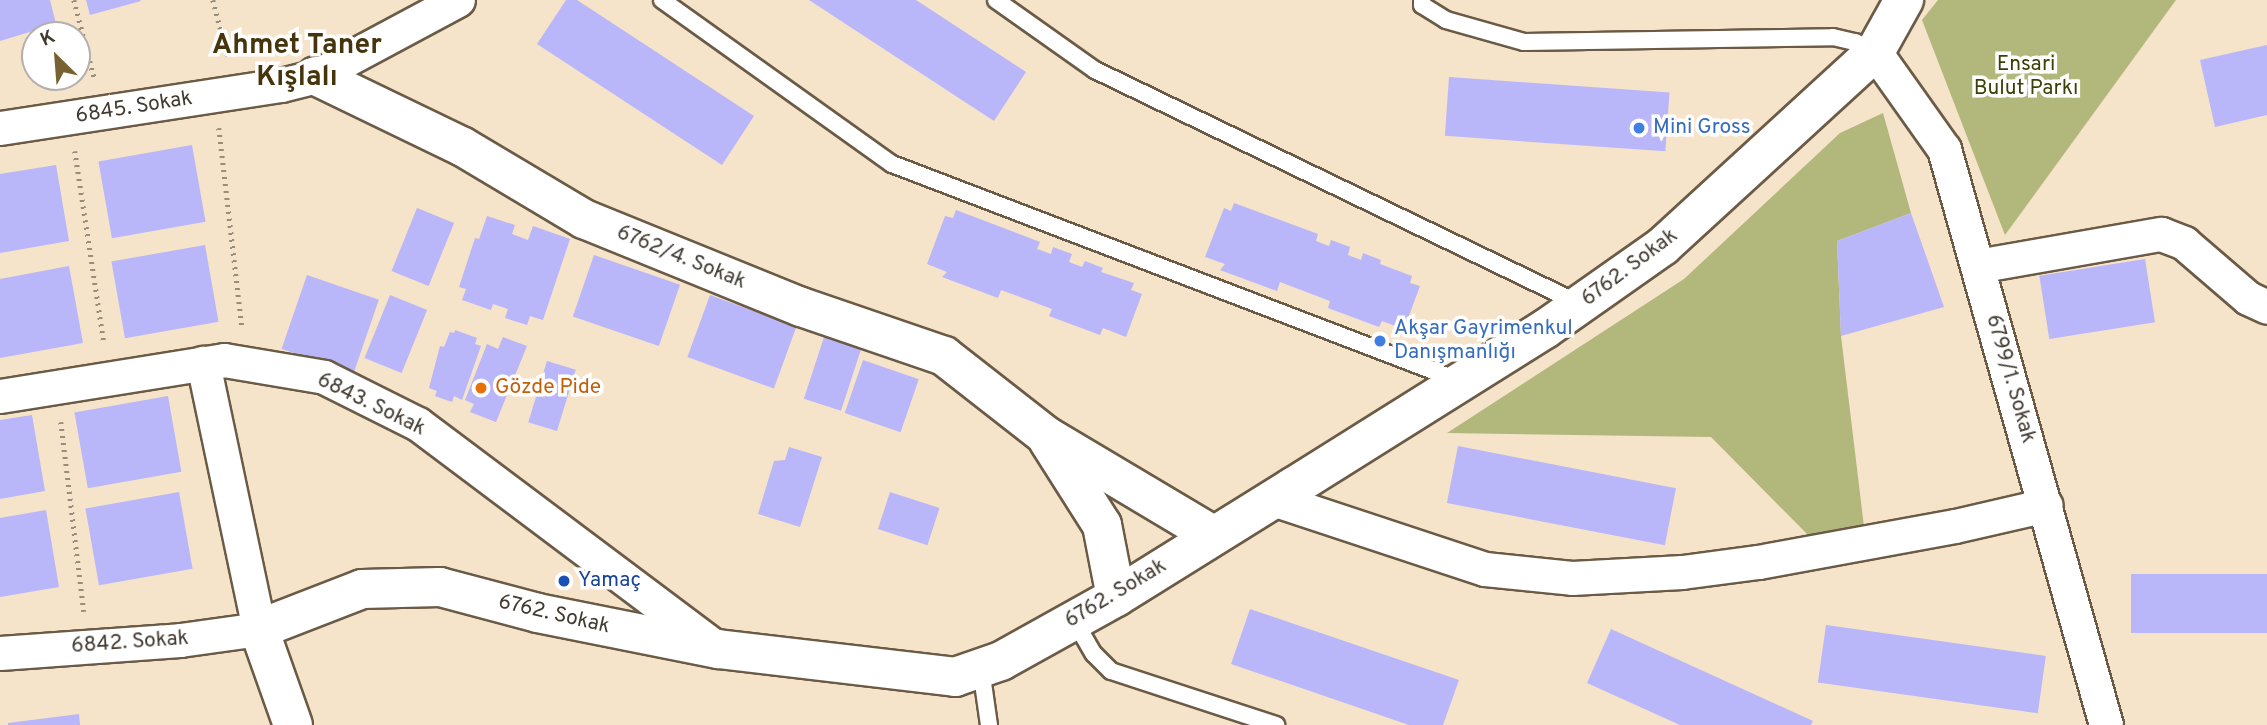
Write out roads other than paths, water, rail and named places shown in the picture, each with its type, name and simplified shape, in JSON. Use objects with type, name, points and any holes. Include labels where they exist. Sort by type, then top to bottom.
[{"type":"main road","name":"6762. Sokak","points":[[260,629],[362,589],[440,587],[538,613],[718,649],[955,677],[981,668],[1001,660],[1116,597],[1461,382],[1663,246],[1875,52],[1903,0]]},
{"type":"main road","name":"6762/4. Sokak","points":[[316,76],[463,148],[584,219],[801,307],[944,356],[1045,435],[1213,535]]},
{"type":"main road","name":"6762/4. Sokak","points":[[1045,435],[1102,525],[1116,597]]},
{"type":"main road","points":[[260,629],[293,725]]},
{"type":"street","name":"6845. Sokak","points":[[0,128],[226,94],[316,76],[458,0]]},
{"type":"street","name":"6799/1. Sokak","points":[[1875,52],[1944,149],[2046,505],[2105,725]]},
{"type":"street","points":[[1977,266],[2161,234],[2184,243],[2248,298],[2267,307]]},
{"type":"street","name":"6843. Sokak","points":[[0,396],[224,360],[324,377],[418,424],[718,649]]},
{"type":"street","points":[[203,363],[260,629]]},
{"type":"street","points":[[1273,499],[1485,569],[1572,578],[1682,572],[1758,562],[1955,526],[2046,505]]},
{"type":"street","name":"6842. Sokak","points":[[0,653],[180,640],[260,629]]},
{"type":"lane","points":[[662,0],[892,164],[1461,382]]},
{"type":"lane","points":[[996,0],[1095,70],[1580,304]]},
{"type":"lane","points":[[1422,0],[1422,5],[1446,20],[1524,42],[1833,37],[1855,42],[1875,52]]},
{"type":"lane","points":[[1074,620],[1094,654],[1111,671],[1276,725]]},
{"type":"lane","points":[[981,668],[989,725]]},
{"type":"place","name":"Mini Gross","points":[[1639,128]]},
{"type":"place","name":"Akşar Gayrimenkul Danışmanlığı","points":[[1380,341]]},
{"type":"place","name":"Gözde Pide","points":[[481,388]]},
{"type":"place","name":"Yamaç","points":[[564,581]]},
{"type":"district","name":"Ahmet Taner Kışlalı","points":[[297,62]]},
{"type":"park label","name":"Ensari Bulut Parkı","points":[[2026,77]]}]
